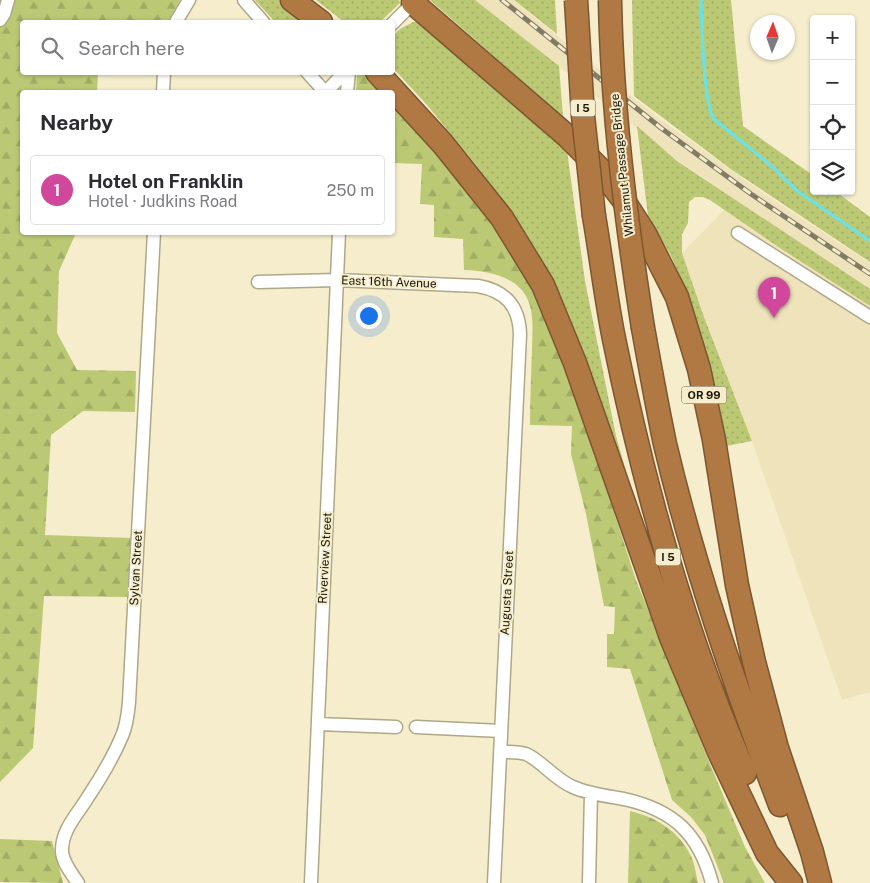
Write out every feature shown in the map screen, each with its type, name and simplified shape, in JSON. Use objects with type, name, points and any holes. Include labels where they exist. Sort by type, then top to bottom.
[{"type":"highway","points":[[292,0],[318,20]]},
{"type":"highway","name":"I 5","points":[[576,0],[583,116],[594,216],[614,338],[638,448],[658,527],[693,636],[734,747],[792,883]]},
{"type":"highway","name":"Whilamut Passage Bridge","points":[[610,0],[613,82],[620,162],[643,328],[665,443],[716,629],[754,738],[787,822],[816,883]]},
{"type":"highway","name":"OR 99","points":[[413,3],[567,136],[598,167],[622,198],[645,234],[678,297],[699,369],[714,440],[737,585],[754,662],[777,748],[812,852],[820,883]]},
{"type":"highway","points":[[380,75],[394,90]]},
{"type":"highway","points":[[395,92],[443,144],[502,218],[543,285],[574,363],[672,640],[719,752],[767,853],[792,883]]},
{"type":"street","points":[[0,20],[8,0]]},
{"type":"street","points":[[177,20],[189,0]]},
{"type":"street","points":[[244,0],[262,20]]},
{"type":"street","points":[[395,21],[413,3]]},
{"type":"street","points":[[163,90],[164,75]]},
{"type":"street","points":[[310,75],[324,90]]},
{"type":"street","points":[[328,90],[342,75]]},
{"type":"street","points":[[347,90],[349,75]]},
{"type":"street","points":[[738,233],[870,317]]},
{"type":"street","name":"Sylvan Street","points":[[78,883],[62,855],[62,845],[72,821],[88,798],[122,736],[130,702],[154,235]]},
{"type":"street","name":"Riverview Street","points":[[311,883],[339,235]]},
{"type":"street","name":"East 16th Avenue","points":[[258,282],[337,280],[478,286],[490,288],[498,292],[513,306]]},
{"type":"street","name":"Augusta Street","points":[[494,883],[520,334],[518,317],[513,306]]},
{"type":"street","points":[[318,724],[396,727]]},
{"type":"street","points":[[416,727],[500,730]]},
{"type":"street","points":[[500,752],[524,754],[536,761],[557,779],[591,794],[652,806],[674,819],[690,835],[708,869],[712,883]]},
{"type":"street","points":[[589,883],[591,794]]},
{"type":"shaded area","points":[[475,0],[513,0],[656,116],[763,193],[870,263],[870,290],[673,157]]},
{"type":"shaded area","points":[[724,210],[870,306],[870,692],[842,700],[752,441],[704,317],[682,253]]},
{"type":"green space","points":[[0,0],[180,0],[169,20],[20,20],[20,75],[98,75],[97,90],[20,90],[20,235],[75,235],[59,271],[57,333],[77,370],[136,371],[135,412],[83,411],[51,435],[45,535],[131,538],[127,597],[44,596],[33,748],[0,782]]},
{"type":"green space","points":[[255,0],[280,0],[306,20],[273,20]]},
{"type":"green space","points":[[316,0],[399,0],[400,3],[382,20],[341,20]]},
{"type":"green space","points":[[430,0],[475,0],[559,66],[563,117]]},
{"type":"green space","points":[[514,0],[555,0],[557,34]]},
{"type":"green space","points":[[632,0],[731,0],[743,126],[810,173],[810,195],[840,195],[870,217],[870,262],[732,170],[634,96]]},
{"type":"green space","points":[[413,22],[420,22],[566,144],[585,281],[616,436],[650,555],[546,272],[516,218],[477,166],[427,105],[395,70],[395,34]]},
{"type":"green space","points":[[357,75],[365,75],[382,90],[356,90]]},
{"type":"green space","points":[[395,105],[467,187],[504,240],[551,327],[584,420],[636,580],[745,847],[765,883],[724,883],[705,835],[691,817],[672,800],[630,669],[607,667],[607,634],[614,634],[615,607],[604,606],[586,514],[571,454],[572,426],[530,425],[532,317],[530,306],[526,296],[513,282],[494,274],[464,270],[463,239],[434,237],[434,205],[420,204],[422,164],[395,163]]},
{"type":"green space","points":[[637,126],[677,161],[870,289],[870,306],[710,200],[703,197],[695,197],[689,202],[688,223],[682,234],[682,253],[704,317],[752,441],[726,446],[703,344],[684,285],[670,254],[648,216]]},
{"type":"green space","points":[[630,811],[658,821],[680,839],[692,859],[698,883],[628,883]]},
{"type":"green space","points":[[0,839],[52,841],[63,883],[0,882]]},
{"type":"waterway","points":[[701,0],[705,81],[710,110],[714,119],[774,168],[796,190],[870,241]]},
{"type":"railway","points":[[502,0],[661,128],[751,194],[870,274]]},
{"type":"place","name":"Hotel on Franklin","points":[[774,318]]}]
